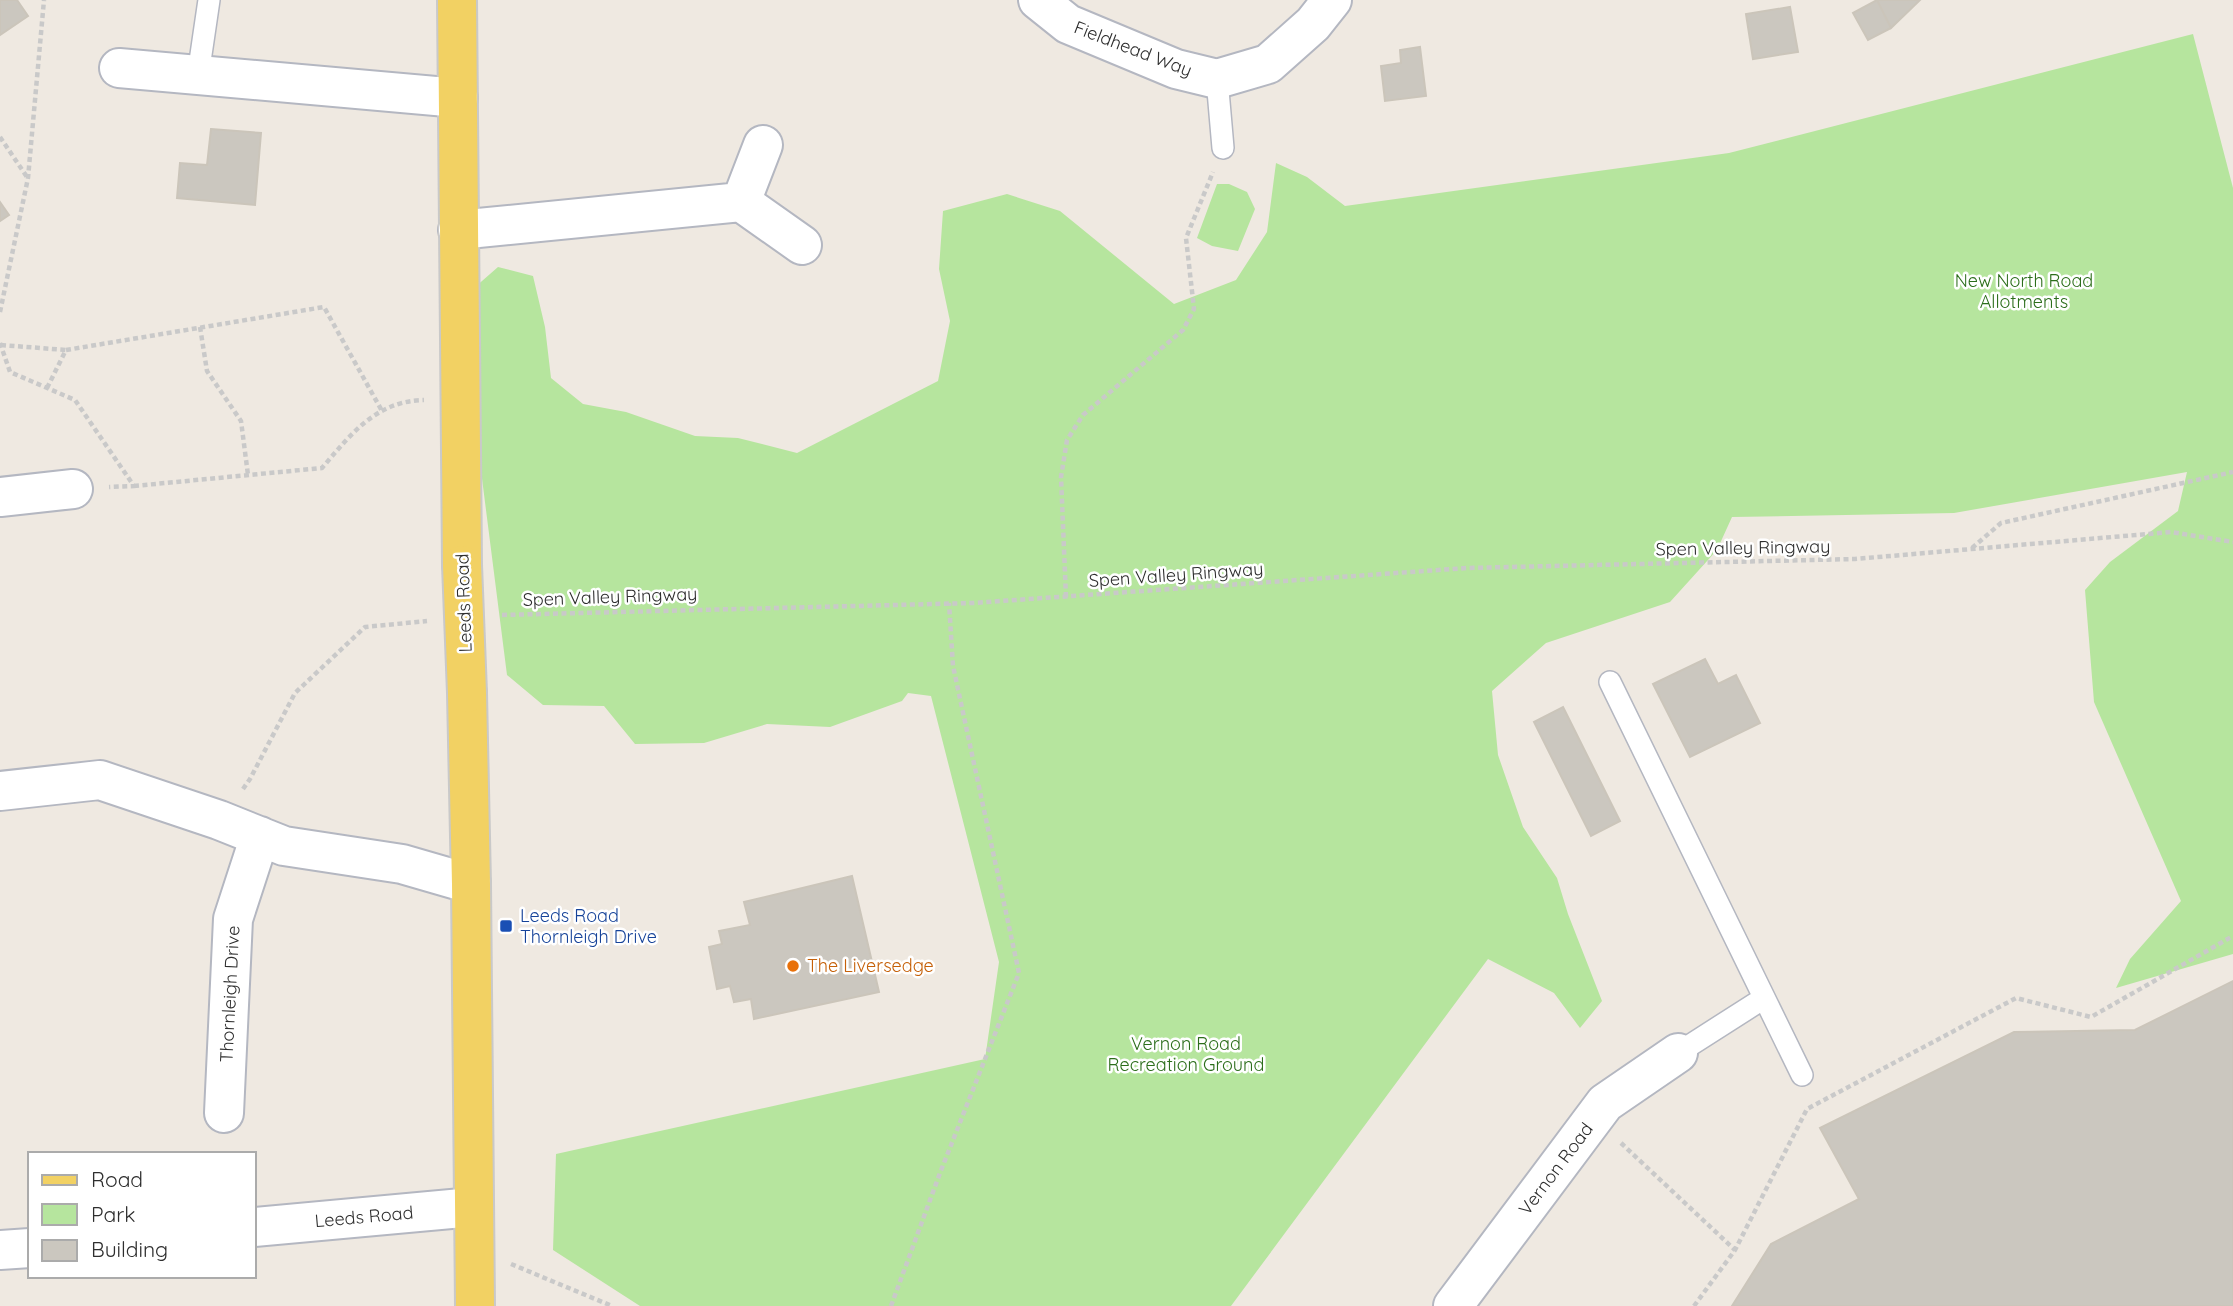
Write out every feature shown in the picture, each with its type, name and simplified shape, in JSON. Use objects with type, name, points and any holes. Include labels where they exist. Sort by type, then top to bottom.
[{"type":"main road","name":"Leeds Road","points":[[457,0],[462,565],[471,884],[475,1306]]},
{"type":"street","name":"Fieldhead Way","points":[[1038,0],[1068,24],[1176,69],[1217,79]]},
{"type":"street","points":[[1217,79],[1268,64],[1313,24],[1332,0]]},
{"type":"street","points":[[119,68],[458,98]]},
{"type":"street","points":[[741,202],[763,145]]},
{"type":"street","points":[[458,230],[741,202],[802,246]]},
{"type":"street","points":[[0,496],[73,489]]},
{"type":"street","points":[[0,791],[100,780],[219,820],[284,846],[402,864],[471,884]]},
{"type":"street","name":"Thornleigh Drive","points":[[225,1113],[233,919],[260,836]]},
{"type":"street","name":"Vernon Road","points":[[1453,1306],[1605,1103],[1678,1052]]},
{"type":"street","name":"Leeds Road","points":[[256,1227],[473,1207]]},
{"type":"street","points":[[0,1250],[28,1248]]},
{"type":"lane","points":[[198,75],[209,0]]},
{"type":"lane","points":[[1217,79],[1223,149]]},
{"type":"lane","points":[[1610,682],[1802,1076]]},
{"type":"lane","points":[[1678,1052],[1764,998]]},
{"type":"path","points":[[0,312],[28,178],[44,0]]},
{"type":"path","points":[[0,137],[28,178]]},
{"type":"path","points":[[1066,597],[1061,477],[1067,440],[1083,415],[1183,330],[1194,309],[1186,238],[1223,149]]},
{"type":"path","points":[[134,486],[75,400],[10,372],[0,344],[66,350],[324,307],[382,411]]},
{"type":"path","points":[[200,327],[207,371],[241,421],[248,475]]},
{"type":"path","points":[[47,388],[66,350]]},
{"type":"path","points":[[73,489],[134,486],[322,468],[357,426],[382,411],[408,400],[460,399]]},
{"type":"path","points":[[1971,549],[2001,523],[2233,472]]},
{"type":"path","name":"Spen Valley Ringway","points":[[496,615],[973,603],[1467,568],[1855,559],[2171,532],[2233,542]]},
{"type":"path","points":[[891,1306],[1018,974],[954,666],[949,603]]},
{"type":"path","points":[[219,820],[250,779],[295,693],[365,627],[430,621]]},
{"type":"path","points":[[1694,1306],[1735,1250],[1807,1109],[2016,998],[2091,1017],[2233,936]]},
{"type":"path","points":[[1594,1118],[1735,1250]]},
{"type":"path","points":[[474,1265],[496,1257],[612,1306]]},
{"type":"green space","points":[[2193,34],[2233,188],[2233,954],[2116,988],[2130,959],[2181,901],[2094,702],[2085,590],[2110,562],[2178,511],[2187,472],[1954,513],[1732,517],[1717,550],[1670,602],[1546,643],[1492,691],[1498,755],[1523,827],[1557,878],[1602,1001],[1580,1028],[1554,993],[1488,959],[1231,1306],[640,1306],[553,1250],[556,1154],[985,1059],[999,962],[931,696],[908,693],[902,701],[830,727],[767,724],[704,743],[635,744],[604,706],[543,705],[507,675],[479,455],[474,288],[498,267],[533,276],[545,327],[551,378],[583,404],[626,412],[695,436],[738,438],[797,453],[938,381],[950,321],[939,269],[943,211],[1007,194],[1060,211],[1174,304],[1236,280],[1267,232],[1276,163],[1307,177],[1345,206],[1729,153]]},
{"type":"green space","points":[[1217,184],[1229,184],[1247,192],[1255,209],[1238,251],[1212,246],[1197,238]]},
{"type":"building","points":[[0,0],[17,0],[28,16],[0,35]]},
{"type":"building","points":[[1877,0],[1920,0],[1891,28]]},
{"type":"building","points":[[1877,0],[1891,28],[1868,40],[1853,13]]},
{"type":"building","points":[[1790,7],[1798,52],[1753,59],[1746,14]]},
{"type":"building","points":[[1420,47],[1426,96],[1385,101],[1381,66],[1401,63],[1400,50]]},
{"type":"building","points":[[211,129],[261,133],[255,205],[177,198],[180,163],[207,165]]},
{"type":"building","points":[[0,202],[9,215],[0,221]]},
{"type":"building","points":[[1705,659],[1718,684],[1736,675],[1760,723],[1690,757],[1653,684]]},
{"type":"building","points":[[1563,707],[1620,821],[1591,836],[1534,722]]},
{"type":"building","name":"The Liversedge","points":[[852,876],[879,992],[754,1019],[751,999],[734,1002],[730,986],[717,989],[709,947],[722,944],[719,931],[750,925],[744,902]]},
{"type":"building","points":[[2233,981],[2233,1306],[1732,1306],[1771,1244],[1859,1199],[1820,1128],[2014,1032],[2135,1030]]},
{"type":"place","name":"Leeds Road Thornleigh Drive","points":[[506,926]]},
{"type":"place","name":"The Liversedge","points":[[793,966]]},
{"type":"park label","name":"New North Road Allotments","points":[[2024,291]]},
{"type":"park label","name":"Vernon Road Recreation Ground","points":[[1186,1054]]}]
